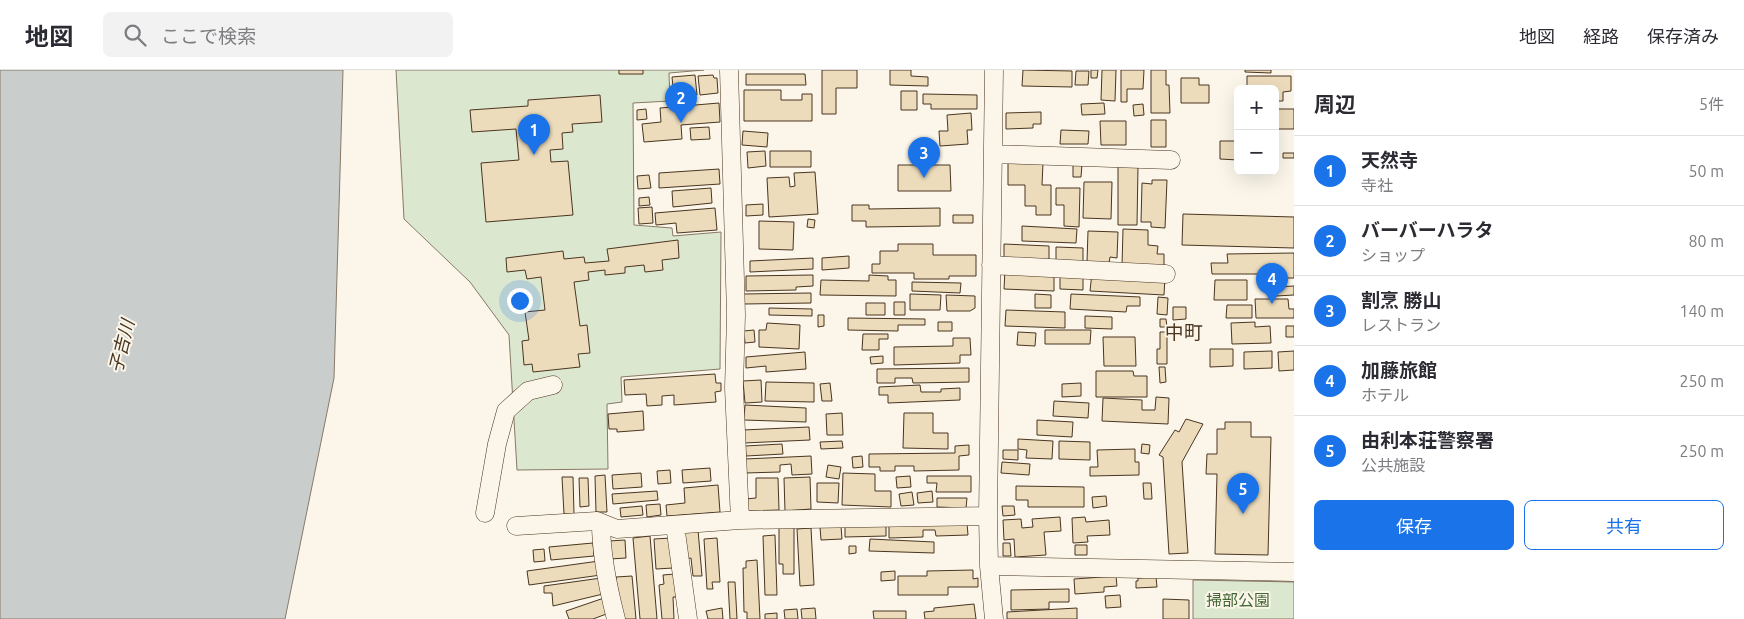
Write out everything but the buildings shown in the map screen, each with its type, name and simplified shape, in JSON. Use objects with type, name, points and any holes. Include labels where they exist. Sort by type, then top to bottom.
[{"type":"street","points":[[729,70],[736,315],[734,388],[740,520]]},
{"type":"street","points":[[994,70],[988,516],[989,566],[994,619]]},
{"type":"street","points":[[993,154],[1171,160]]},
{"type":"street","points":[[991,265],[1166,274]]},
{"type":"street","points":[[485,513],[497,444],[506,411],[528,391],[553,385]]},
{"type":"street","points":[[516,526],[597,521],[617,529],[740,520],[988,516]]},
{"type":"street","points":[[601,523],[609,592],[616,619]]},
{"type":"street","points":[[675,525],[688,619]]},
{"type":"street","points":[[989,566],[1294,572]]},
{"type":"green space","points":[[396,70],[704,70],[669,73],[670,101],[633,103],[634,225],[672,228],[673,236],[721,232],[720,369],[621,377],[622,402],[607,404],[608,469],[517,470],[509,335],[470,282],[404,219]]},
{"type":"green space","name":"掃部公園","points":[[1193,580],[1294,582],[1294,619],[1193,619]]},
{"type":"water","name":"子吉川","points":[[0,70],[343,70],[334,378],[285,619],[0,619]]},
{"type":"place","name":"バーバーハラタ","points":[[681,123]]},
{"type":"place","name":"天然寺","points":[[534,155]]},
{"type":"place","name":"割烹 勝山","points":[[924,178]]},
{"type":"place","name":"加藤旅館","points":[[1272,304]]},
{"type":"place","name":"由利本荘警察署","points":[[1243,514]]},
{"type":"district","name":"中町","points":[[1184,332]]}]
